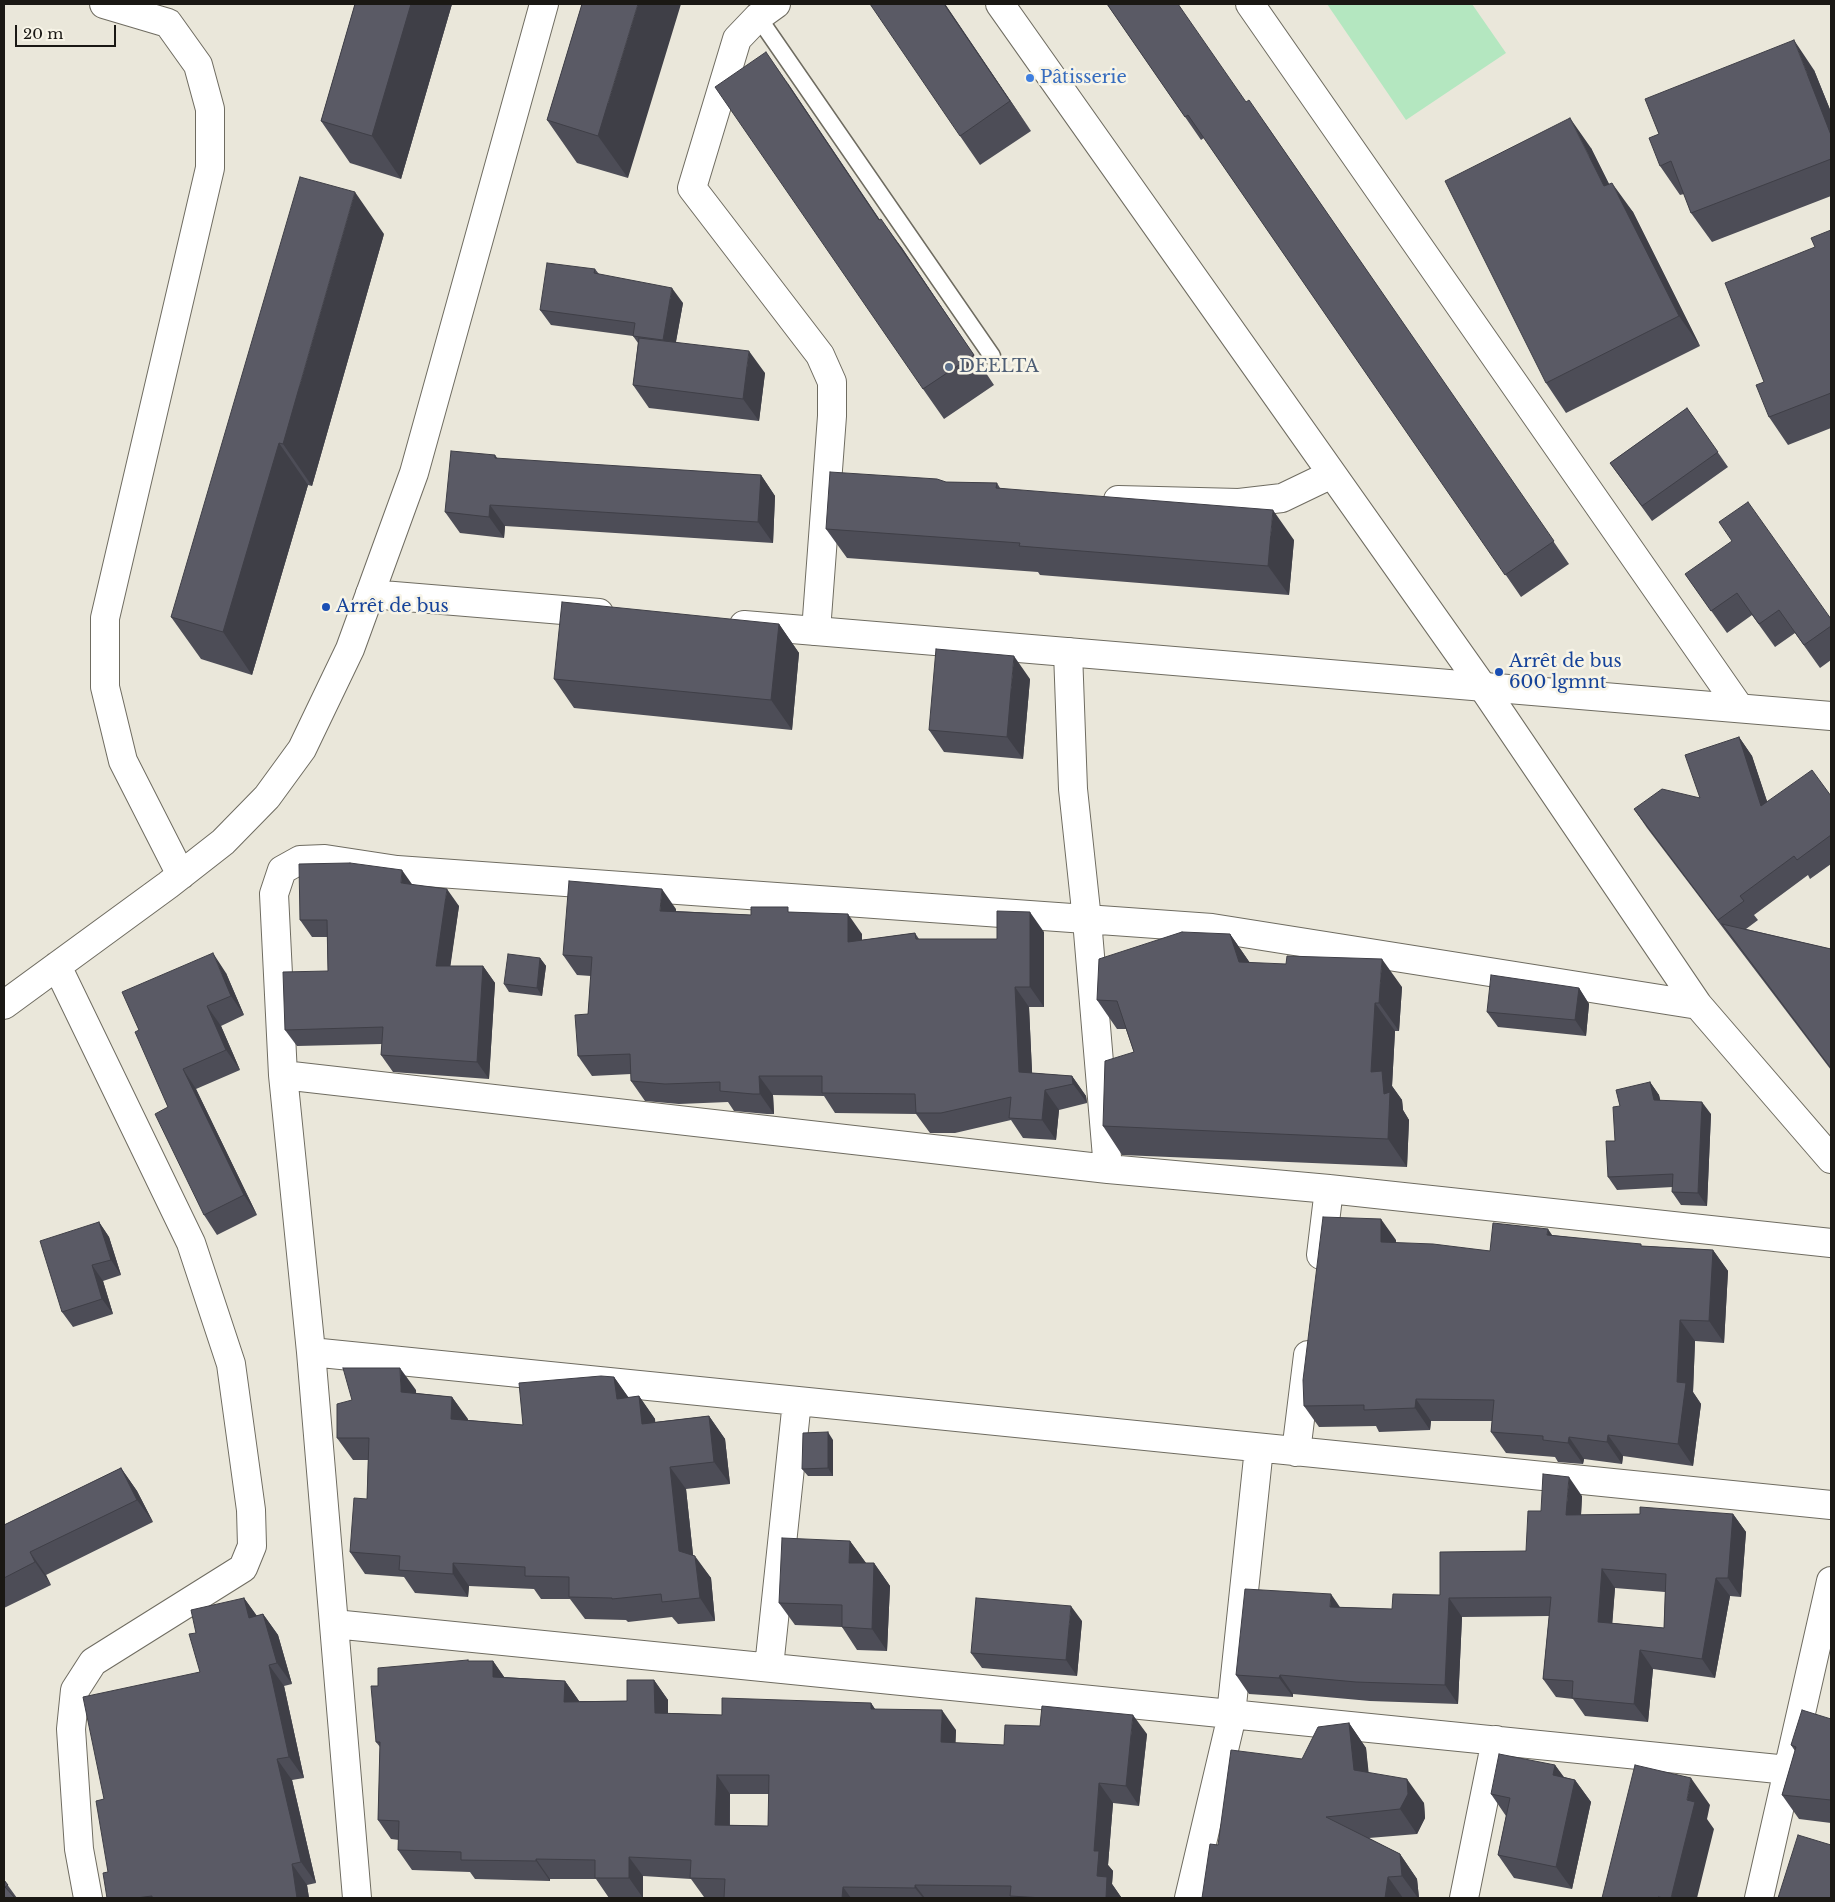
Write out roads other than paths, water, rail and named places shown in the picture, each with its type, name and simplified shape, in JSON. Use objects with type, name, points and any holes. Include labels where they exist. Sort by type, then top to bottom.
[{"type":"street","points":[[104,4],[168,23],[198,65],[210,109],[210,168],[105,618],[105,687],[123,761],[181,875]]},
{"type":"street","points":[[4,1004],[181,875],[223,842],[267,798],[302,749],[350,649],[414,473],[544,4]]},
{"type":"street","points":[[1000,4],[1482,686],[1698,1005],[1831,1158]]},
{"type":"street","points":[[1250,4],[1740,707]]},
{"type":"street","points":[[767,11],[737,39],[692,188],[820,355],[832,382],[832,416],[816,631]]},
{"type":"street","points":[[1094,499],[1240,503],[1282,498],[1332,474]]},
{"type":"street","points":[[370,594],[628,615]]},
{"type":"street","points":[[717,623],[1831,716]]},
{"type":"street","points":[[1068,652],[1074,789],[1108,1169]]},
{"type":"street","points":[[364,1898],[334,1624],[311,1352],[283,1076],[274,894],[282,870],[300,860],[325,859],[397,870],[1212,928],[1698,1005]]},
{"type":"street","points":[[57,966],[191,1243],[231,1364],[251,1510],[252,1546],[243,1568],[92,1662],[75,1690],[72,1729],[79,1849],[88,1898]]},
{"type":"street","points":[[283,1076],[1108,1169],[1329,1189],[1831,1244]]},
{"type":"street","points":[[1318,1277],[1329,1189]]},
{"type":"street","points":[[1296,1452],[1310,1335]]},
{"type":"street","points":[[311,1352],[1831,1505]]},
{"type":"street","points":[[769,1667],[797,1401]]},
{"type":"street","points":[[1189,1898],[1232,1713],[1259,1448]]},
{"type":"street","points":[[1759,1898],[1788,1770],[1820,1685],[1831,1581]]},
{"type":"street","points":[[334,1624],[1788,1770]]},
{"type":"street","points":[[1464,1898],[1496,1740]]},
{"type":"lane","points":[[767,11],[992,356]]},
{"type":"place","name":"Pâtisserie","points":[[1030,78]]},
{"type":"place","name":"DEELTA","points":[[949,367]]},
{"type":"place","name":"Arrêt de bus","points":[[326,607]]},
{"type":"place","name":"Arrêt de bus 600 lgmnt","points":[[1499,672]]}]
